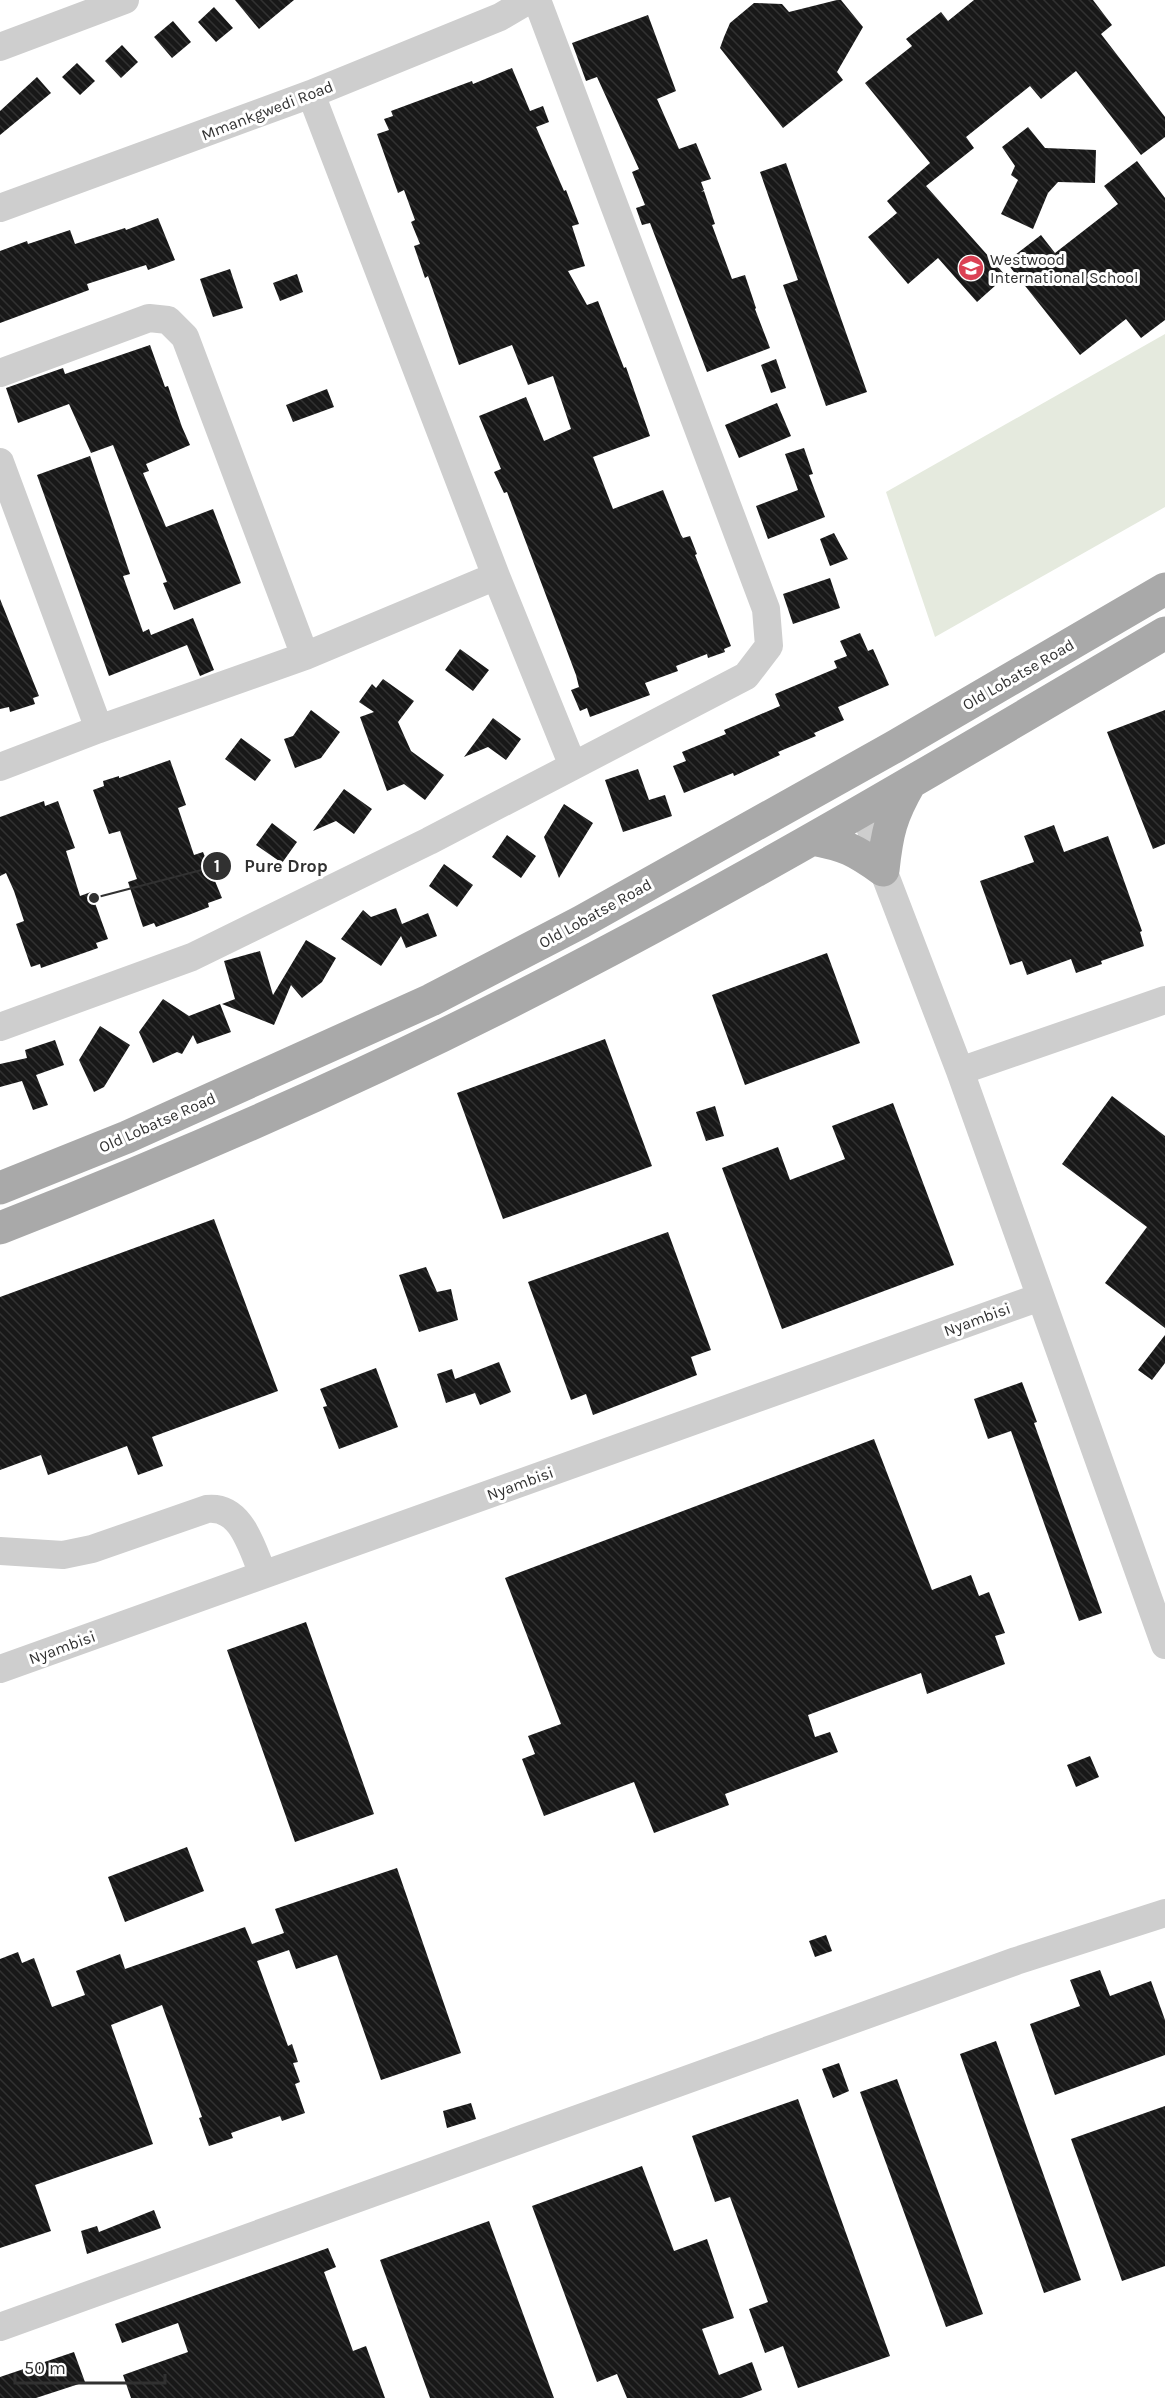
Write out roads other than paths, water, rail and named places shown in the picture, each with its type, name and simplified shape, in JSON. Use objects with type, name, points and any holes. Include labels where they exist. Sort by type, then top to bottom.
[{"type":"main road","name":"Old Lobatse Road","points":[[0,1188],[127,1137],[431,1000],[581,922],[894,747],[1165,589]]},
{"type":"main road","points":[[0,1228],[141,1173],[441,1037],[594,959],[865,810],[1165,633]]},
{"type":"main road","points":[[865,810],[894,747]]},
{"type":"main road","points":[[812,839],[841,844],[882,870],[886,835],[896,808],[910,783]]},
{"type":"main road","points":[[821,787],[865,810]]},
{"type":"street","points":[[0,47],[125,0]]},
{"type":"street","name":"Mmankgwedi Road","points":[[0,208],[311,94],[500,17],[529,0]]},
{"type":"street","points":[[0,1027],[192,957],[429,841],[746,676],[769,646],[766,609],[537,0]]},
{"type":"street","points":[[311,94],[496,576],[573,766]]},
{"type":"street","points":[[0,373],[149,318],[168,320],[184,338],[305,656]]},
{"type":"street","points":[[0,462],[99,729]]},
{"type":"street","points":[[0,767],[99,729],[305,656],[496,576]]},
{"type":"street","points":[[865,810],[882,870],[960,1071],[1165,1645]]},
{"type":"street","points":[[960,1071],[1165,1000]]},
{"type":"street","name":"Nyambisi","points":[[0,1669],[1040,1297]]},
{"type":"street","points":[[0,1551],[63,1555],[82,1551],[207,1509],[217,1508],[233,1517],[240,1525],[263,1574]]},
{"type":"street","points":[[0,2327],[1016,1961],[1165,1913]]},
{"type":"place","name":"Westwood International School","points":[[971,268]]},
{"type":"place","name":"Pure Drop","points":[[94,898]]}]
